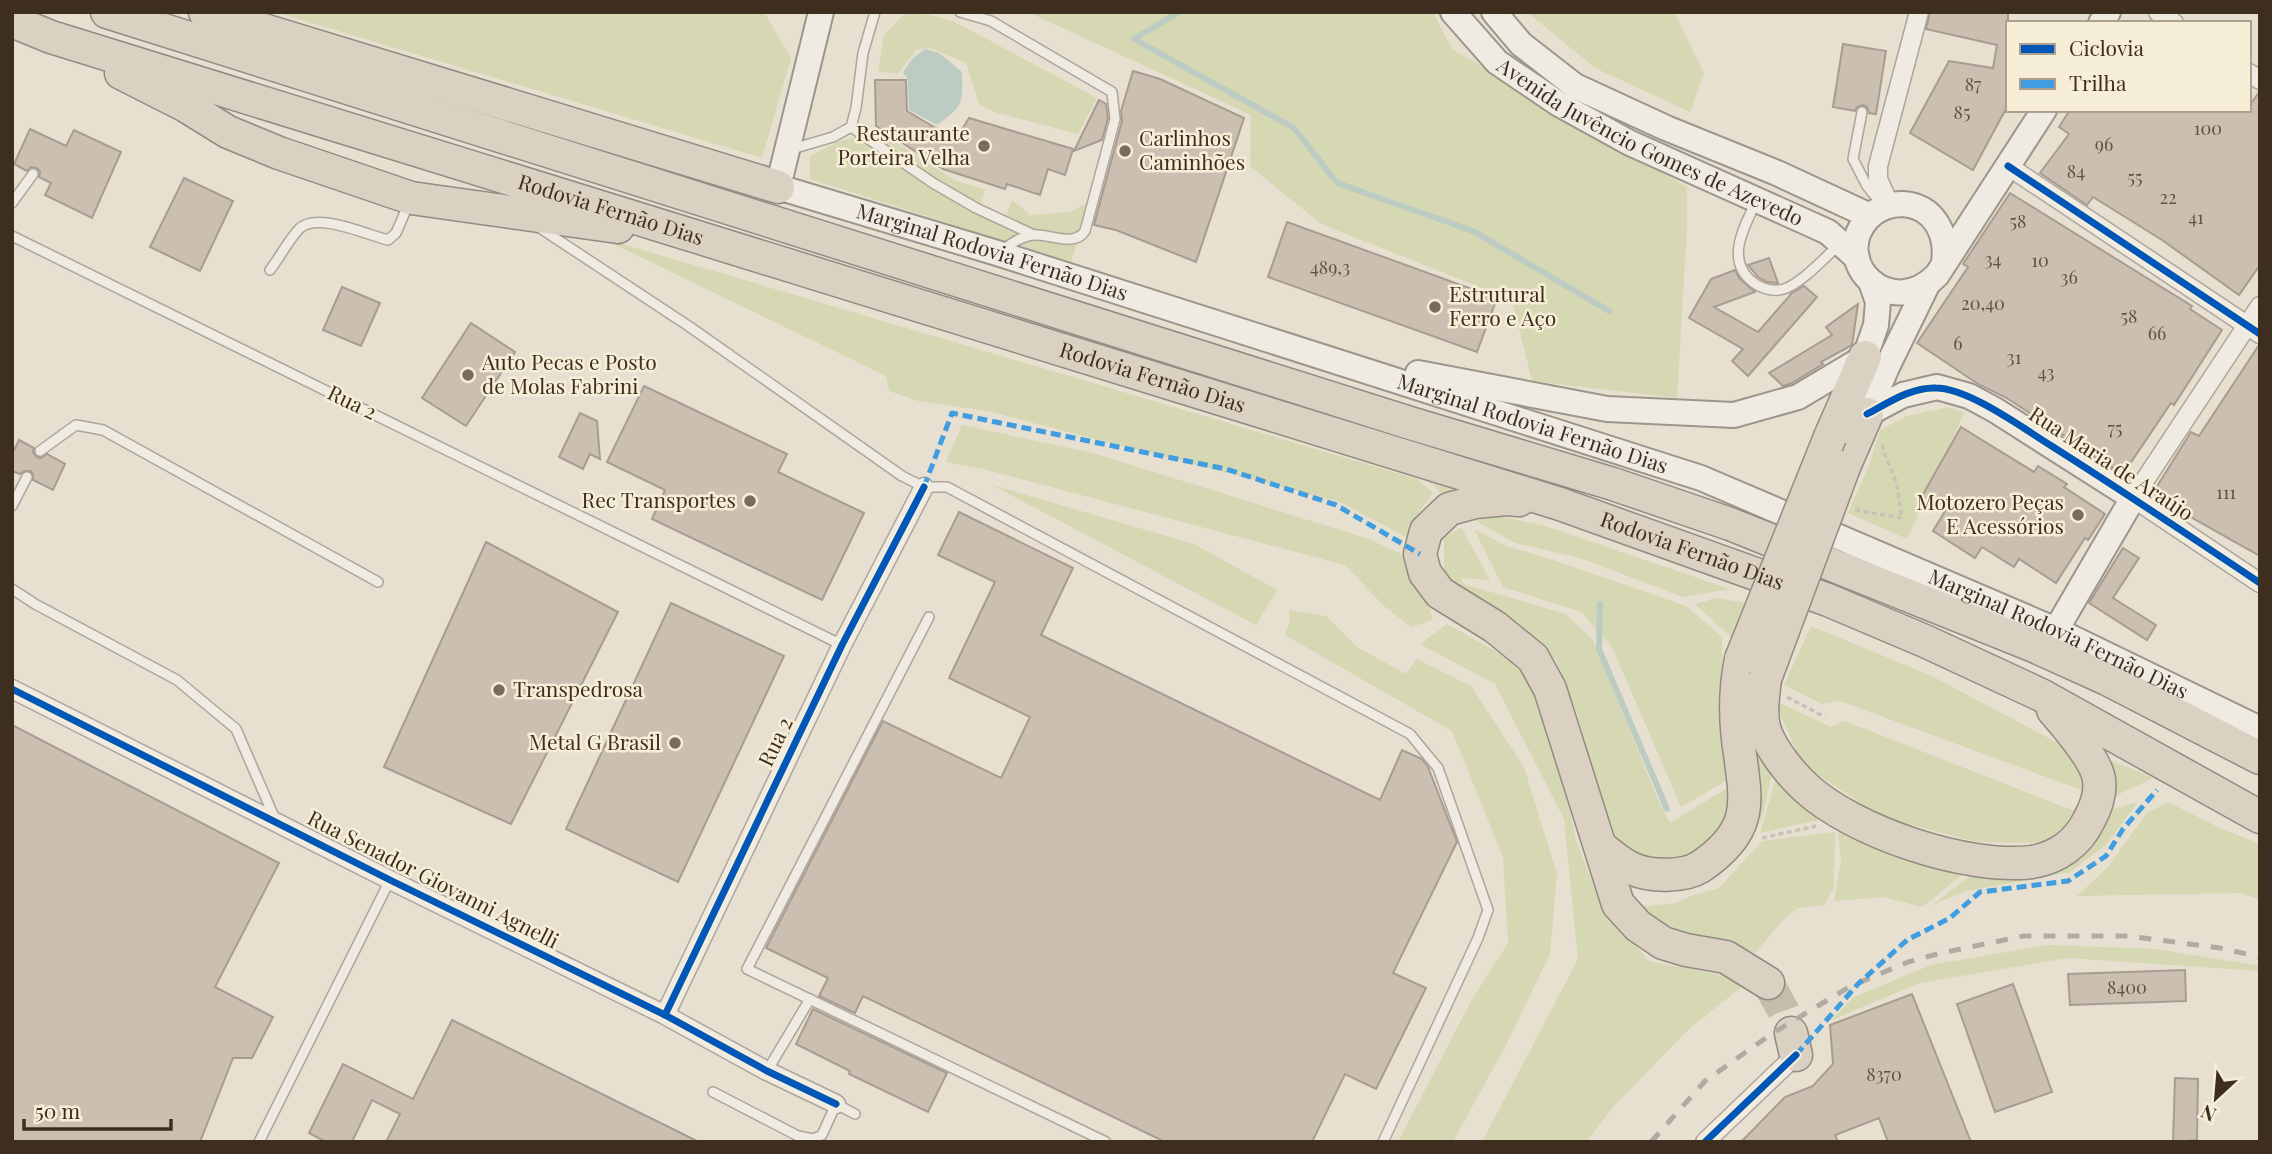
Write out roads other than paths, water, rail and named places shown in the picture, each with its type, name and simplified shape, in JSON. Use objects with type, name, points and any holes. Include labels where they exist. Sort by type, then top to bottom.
[{"type":"highway","name":"Rodovia Fernão Dias","points":[[107,12],[1730,524],[2034,646],[2107,679],[2260,758]]},
{"type":"highway","points":[[205,12],[778,187]]},
{"type":"highway","name":"Rodovia Fernão Dias","points":[[12,21],[51,37],[1560,504],[1828,600],[2041,695],[2260,817]]},
{"type":"highway","points":[[51,37],[186,106],[228,132],[279,153],[411,198],[705,239]]},
{"type":"highway","points":[[1865,357],[1830,437],[1763,677],[1761,712],[1767,736],[1805,787],[1851,819],[1884,834],[1959,857],[1995,862],[2033,862],[2060,853],[2082,835],[2096,804],[2099,778],[2082,745],[2041,695]]},
{"type":"highway","points":[[1602,848],[1633,869],[1662,874],[1689,874],[1718,855],[1736,834],[1745,804],[1745,780],[1736,717],[1763,677],[1844,467],[1875,427]]},
{"type":"highway","points":[[1560,504],[1506,499],[1475,502],[1449,509],[1426,531],[1420,554],[1425,573],[1440,593],[1495,627],[1533,658],[1550,689],[1618,904],[1638,926],[1663,943],[1726,957],[1768,983]]},
{"type":"main road","points":[[778,187],[821,12]]},
{"type":"main road","name":"Avenida Juvêncio Gomes de Azevedo","points":[[1453,12],[1497,62],[1559,104],[1630,143],[1828,232],[1849,251]]},
{"type":"main road","name":"Avenida Juvêncio Gomes de Azevedo","points":[[1494,12],[1521,44],[1575,86],[1666,128],[1777,173],[1881,210]]},
{"type":"main road","points":[[1991,194],[1964,209],[1949,212],[1924,210],[1910,205],[1881,210],[1858,235],[1849,251],[1871,282],[1884,290],[1913,292],[1927,285],[1937,275],[1991,194],[2043,112]]},
{"type":"main road","name":"Marginal Rodovia Fernão Dias","points":[[778,187],[997,253],[1701,478],[2056,630],[2260,729]]},
{"type":"main road","points":[[1924,210],[1935,220],[1942,233],[1946,247],[1944,262]]},
{"type":"main road","points":[[1301,350],[1608,409],[1734,415],[1798,397],[1865,357],[1876,325],[1878,302],[1871,282]]},
{"type":"main road","points":[[1875,427],[1887,367],[1927,285]]},
{"type":"main road","name":"Rua Maria de Araújo","points":[[1875,427],[1903,395],[1937,387],[1969,396],[1995,410],[2133,498]]},
{"type":"main road","points":[[2056,630],[2133,498]]},
{"type":"street","points":[[1881,210],[1878,166],[1919,12]]},
{"type":"street","points":[[2008,166],[2253,329]]},
{"type":"street","points":[[2133,498],[2253,329],[2260,306]]},
{"type":"street","name":"Rua 2","points":[[665,1015],[842,645],[924,487]]},
{"type":"street","name":"Rua Maria de Araújo","points":[[2133,498],[2260,583]]},
{"type":"street","name":"Rua Senador Giovanni Agnelli","points":[[12,689],[665,1015],[767,1071],[836,1104]]},
{"type":"street","points":[[1705,1142],[1793,1044]]},
{"type":"lane","points":[[787,151],[834,137],[851,127],[863,53],[875,12]]},
{"type":"lane","points":[[851,127],[976,208],[1034,235],[1072,240],[1082,236],[1115,119],[1112,92],[991,21],[960,12]]},
{"type":"lane","points":[[1862,112],[1853,159],[1881,210]]},
{"type":"lane","points":[[12,203],[33,174]]},
{"type":"lane","points":[[270,270],[300,227],[312,222],[332,223],[388,240],[396,233],[411,198]]},
{"type":"lane","points":[[1757,200],[1742,232],[1737,254],[1744,275],[1763,289],[1783,289],[1849,251]]},
{"type":"lane","points":[[518,214],[690,327],[902,476],[924,487],[947,487],[1410,734],[1438,768],[1488,910],[1478,938],[1383,1142]]},
{"type":"lane","points":[[997,253],[1021,238],[1034,235]]},
{"type":"lane","name":"Rua 2","points":[[12,236],[842,645]]},
{"type":"lane","points":[[40,451],[76,425],[103,430],[378,582]]},
{"type":"lane","points":[[12,506],[27,477]]},
{"type":"lane","points":[[12,589],[177,680],[236,729],[276,821]]},
{"type":"lane","points":[[929,617],[747,969],[1106,1142]]},
{"type":"lane","points":[[259,1142],[390,880]]},
{"type":"lane","points":[[767,1071],[810,999]]},
{"type":"lane","points":[[713,1092],[798,1136],[813,1139],[821,1138],[836,1104],[855,1114]]},
{"type":"waterway","points":[[1179,12],[1134,39],[1294,128],[1337,183],[1473,231],[1609,311]]},
{"type":"waterway","points":[[1600,604],[1599,649],[1667,809]]},
{"type":"tunnel","points":[[1768,983],[1783,1010],[1791,1033]]},
{"type":"railway","points":[[1651,1142],[1705,1081],[1770,1035],[1849,987],[1908,962],[2024,936],[2128,936],[2220,948],[2260,957]]},
{"type":"place","name":"Restaurante Porteira Velha","points":[[984,146]]},
{"type":"place","name":"Carlinhos Caminhões","points":[[1125,151]]},
{"type":"place","name":"Estrutural Ferro e Aço","points":[[1435,307]]},
{"type":"place","name":"Auto Pecas e Posto de Molas Fabrini","points":[[468,375]]},
{"type":"place","name":"Rec Transportes","points":[[750,501]]},
{"type":"place","name":"Motozero Peças E Acessórios","points":[[2078,515]]},
{"type":"place","name":"Transpedrosa","points":[[499,690]]},
{"type":"place","name":"Metal G Brasil","points":[[675,743]]}]
